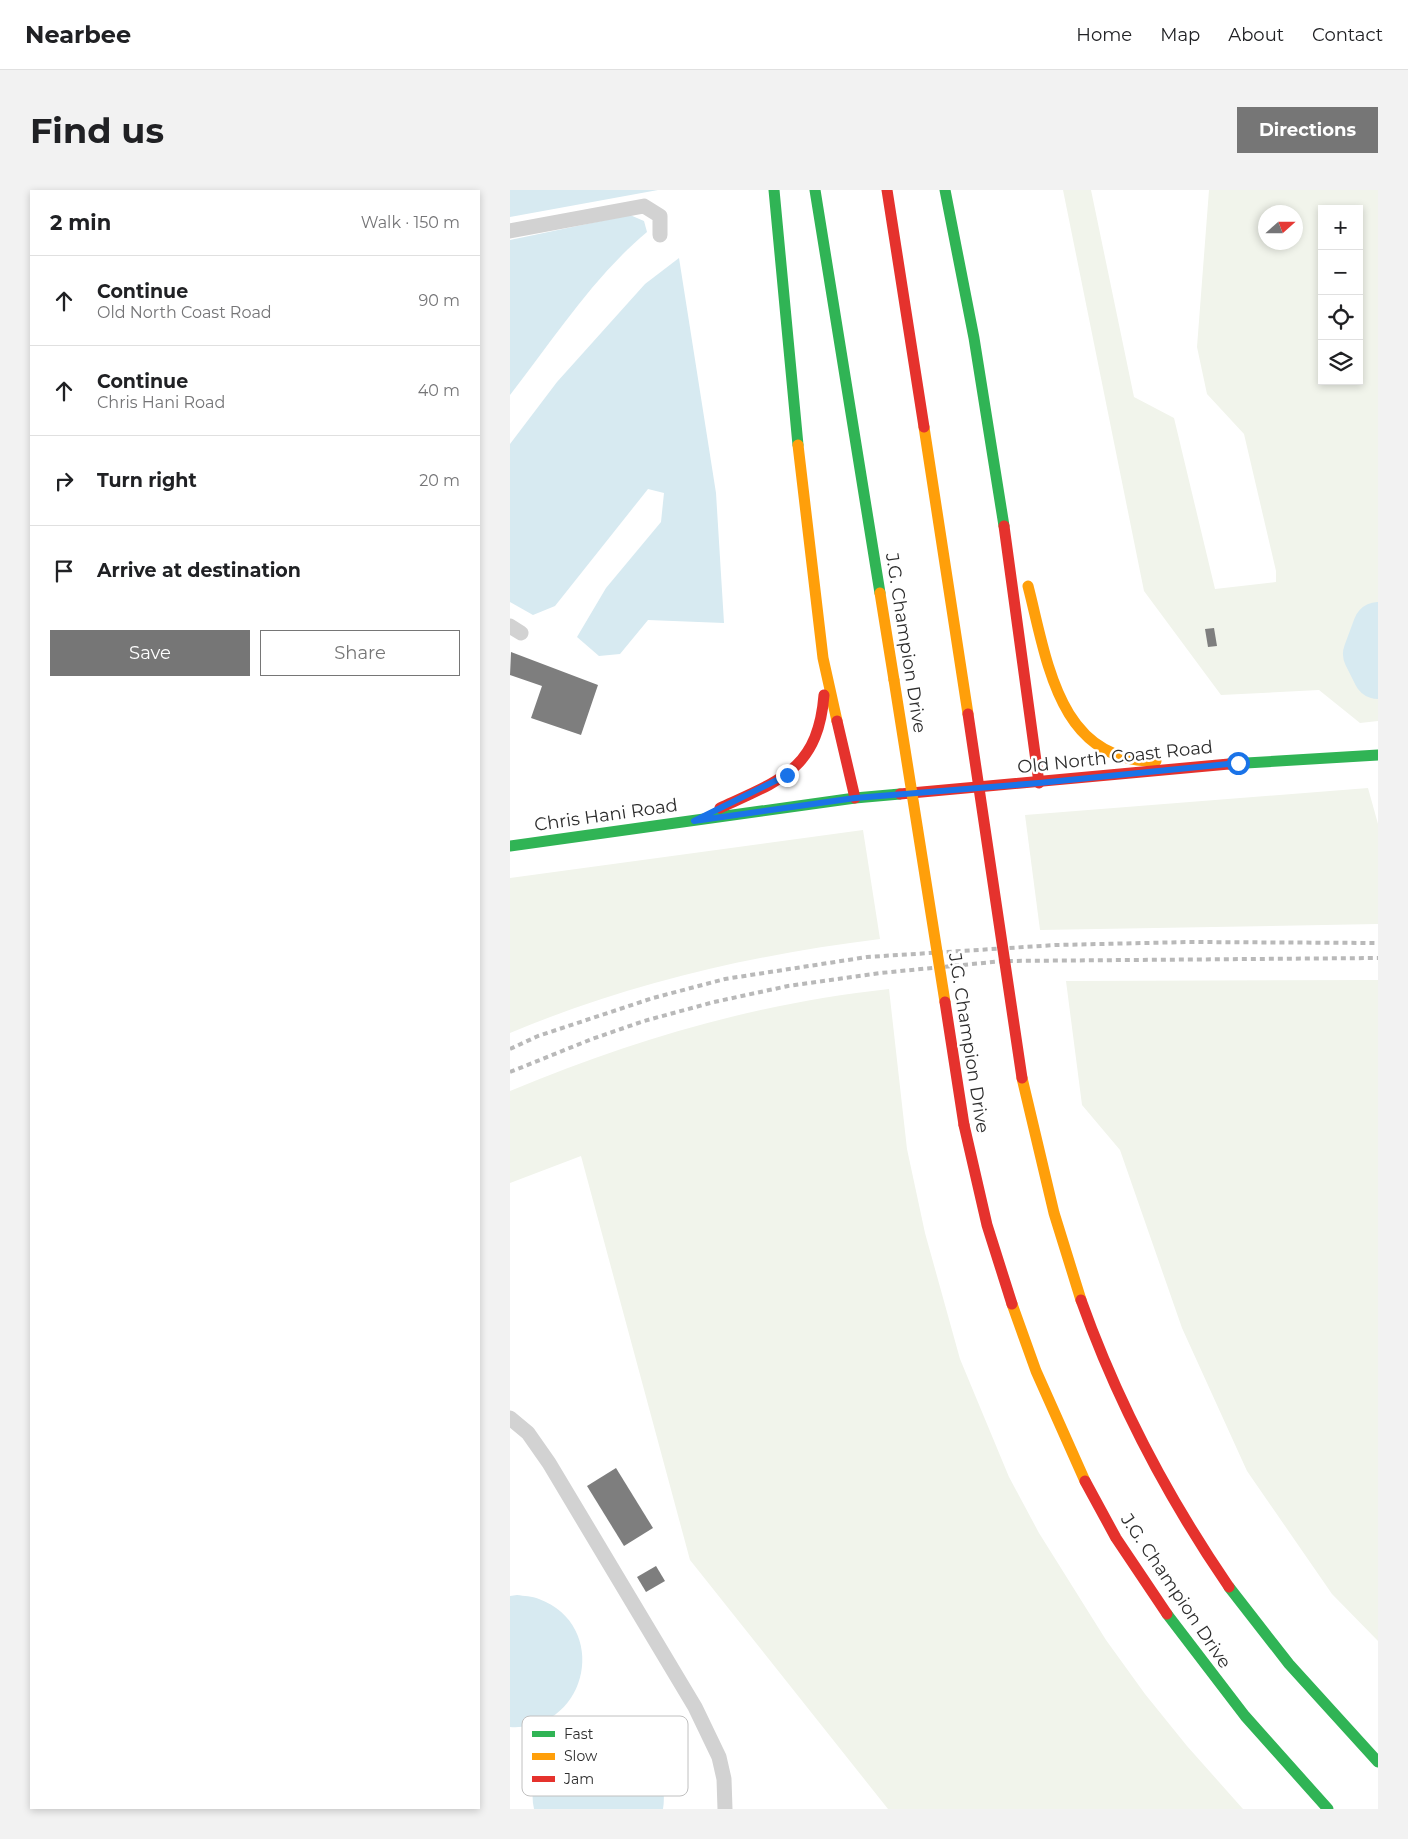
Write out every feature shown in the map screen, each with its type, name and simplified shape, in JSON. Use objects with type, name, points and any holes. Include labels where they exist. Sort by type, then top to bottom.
[{"type":"street","points":[[694,821],[758,791],[787,775],[803,762],[817,738],[824,707],[823,658],[792,398],[774,190]]},
{"type":"street","name":"J.G. Champion Drive","points":[[815,190],[964,1124],[974,1176],[994,1250],[1030,1359],[1067,1445],[1101,1512],[1143,1581],[1237,1709],[1328,1809]]},
{"type":"street","points":[[887,190],[1022,1078],[1044,1178],[1067,1259],[1102,1350],[1147,1450],[1198,1538],[1239,1601],[1297,1674],[1378,1762]]},
{"type":"street","points":[[945,190],[976,348],[1016,604],[1039,783]]},
{"type":"street","points":[[1003,519],[1026,580],[1058,690],[1070,718],[1084,734],[1107,749],[1133,761],[1238,763]]},
{"type":"street","points":[[823,658],[855,798]]},
{"type":"street","name":"Old North Coast Road","points":[[855,798],[1039,783],[1238,763],[1378,755]]},
{"type":"street","name":"Chris Hani Road","points":[[510,846],[855,798]]},
{"type":"lane","points":[[510,231],[644,206],[660,216],[660,235]]},
{"type":"lane","points":[[510,1418],[528,1433],[549,1463],[695,1706],[719,1757],[724,1779],[725,1809]]},
{"type":"shaded area","points":[[510,190],[658,190],[510,217]]},
{"type":"shaded area","points":[[1063,190],[1091,190],[1134,397],[1174,418],[1215,589],[1276,582],[1276,571],[1244,434],[1207,394],[1197,347],[1209,190],[1378,190],[1378,721],[1360,723],[1319,690],[1221,695],[1144,591]]},
{"type":"shaded area","points":[[630,215],[644,221],[647,232],[627,250],[591,289],[510,395],[510,240]]},
{"type":"shaded area","points":[[679,258],[716,493],[724,623],[648,620],[620,654],[599,656],[577,637],[606,588],[661,522],[664,493],[648,489],[555,606],[533,615],[510,602],[510,444],[557,382],[645,284]]},
{"type":"shaded area","points":[[1368,788],[1378,824],[1378,924],[1040,930],[1025,815]]},
{"type":"shaded area","points":[[863,830],[880,939],[785,953],[692,973],[600,999],[510,1033],[510,878]]},
{"type":"shaded area","points":[[1378,980],[1378,1641],[1332,1594],[1247,1471],[1182,1328],[1120,1150],[1082,1105],[1066,981]]},
{"type":"shaded area","points":[[889,989],[907,1149],[925,1233],[960,1359],[1009,1477],[1039,1533],[1106,1640],[1145,1694],[1187,1746],[1243,1809],[888,1809],[690,1560],[581,1156],[510,1183],[510,1091],[603,1055],[696,1026],[790,1004]]},
{"type":"shaded area","points":[[517,1595],[539,1599],[562,1612],[576,1631],[582,1653],[581,1675],[572,1696],[558,1713],[552,1716],[522,1716],[522,1726],[510,1727],[510,1596]]},
{"type":"shaded area","points":[[533,1797],[664,1797],[663,1809],[534,1809]]},
{"type":"building","points":[[1214,628],[1217,646],[1208,647],[1205,629]]},
{"type":"building","points":[[511,652],[598,685],[581,735],[531,718],[542,686],[510,675]]},
{"type":"building","points":[[616,1468],[653,1528],[624,1546],[587,1486]]},
{"type":"building","points":[[656,1566],[665,1581],[646,1592],[637,1577]]},
{"type":"waterway","points":[[1378,627],[1368,654],[1378,674]]},
{"type":"railway","points":[[510,1049],[538,1036],[653,998],[725,979],[867,957],[1056,945],[1189,942],[1378,943]]},
{"type":"railway","points":[[510,1072],[592,1039],[644,1021],[714,1002],[788,986],[881,973],[1003,961],[1378,958]]},
{"type":"traffic: fast","points":[[774,190],[798,445]]},
{"type":"traffic: fast","points":[[815,190],[880,593]]},
{"type":"traffic: fast","points":[[945,190],[974,338],[1004,526]]},
{"type":"traffic: fast","points":[[1229,764],[1378,755]]},
{"type":"traffic: fast","points":[[510,846],[855,798],[900,794]]},
{"type":"traffic: fast","points":[[1229,1587],[1289,1664],[1378,1762]]},
{"type":"traffic: fast","points":[[1167,1614],[1245,1716],[1328,1809]]},
{"type":"traffic: slow","points":[[924,427],[968,714]]},
{"type":"traffic: slow","points":[[798,445],[823,658],[837,721]]},
{"type":"traffic: slow","points":[[1028,586],[1051,674],[1062,702],[1077,726],[1097,745],[1123,757],[1156,761]]},
{"type":"traffic: slow","points":[[880,593],[894,680]]},
{"type":"traffic: slow","points":[[894,680],[945,1002]]},
{"type":"traffic: slow","points":[[1022,1078],[1054,1213],[1081,1300]]},
{"type":"traffic: slow","points":[[1012,1304],[1036,1371],[1085,1481]]},
{"type":"traffic: jam","points":[[887,190],[924,427]]},
{"type":"traffic: jam","points":[[1004,526],[1039,783]]},
{"type":"traffic: jam","points":[[720,808],[778,779],[793,769],[805,756],[814,740],[820,720],[824,695]]},
{"type":"traffic: jam","points":[[968,714],[1022,1078]]},
{"type":"traffic: jam","points":[[837,721],[855,798]]},
{"type":"traffic: jam","points":[[900,794],[1229,764]]},
{"type":"traffic: jam","points":[[945,1002],[964,1125]]},
{"type":"traffic: jam","points":[[964,1125],[987,1225],[1012,1304]]},
{"type":"traffic: jam","points":[[1081,1300],[1111,1375],[1146,1448],[1185,1519],[1229,1587]]},
{"type":"traffic: jam","points":[[1085,1481],[1116,1538],[1167,1614]]},
{"type":"route","points":[[787,775],[694,821],[855,798],[1039,783],[1238,763]]}]
